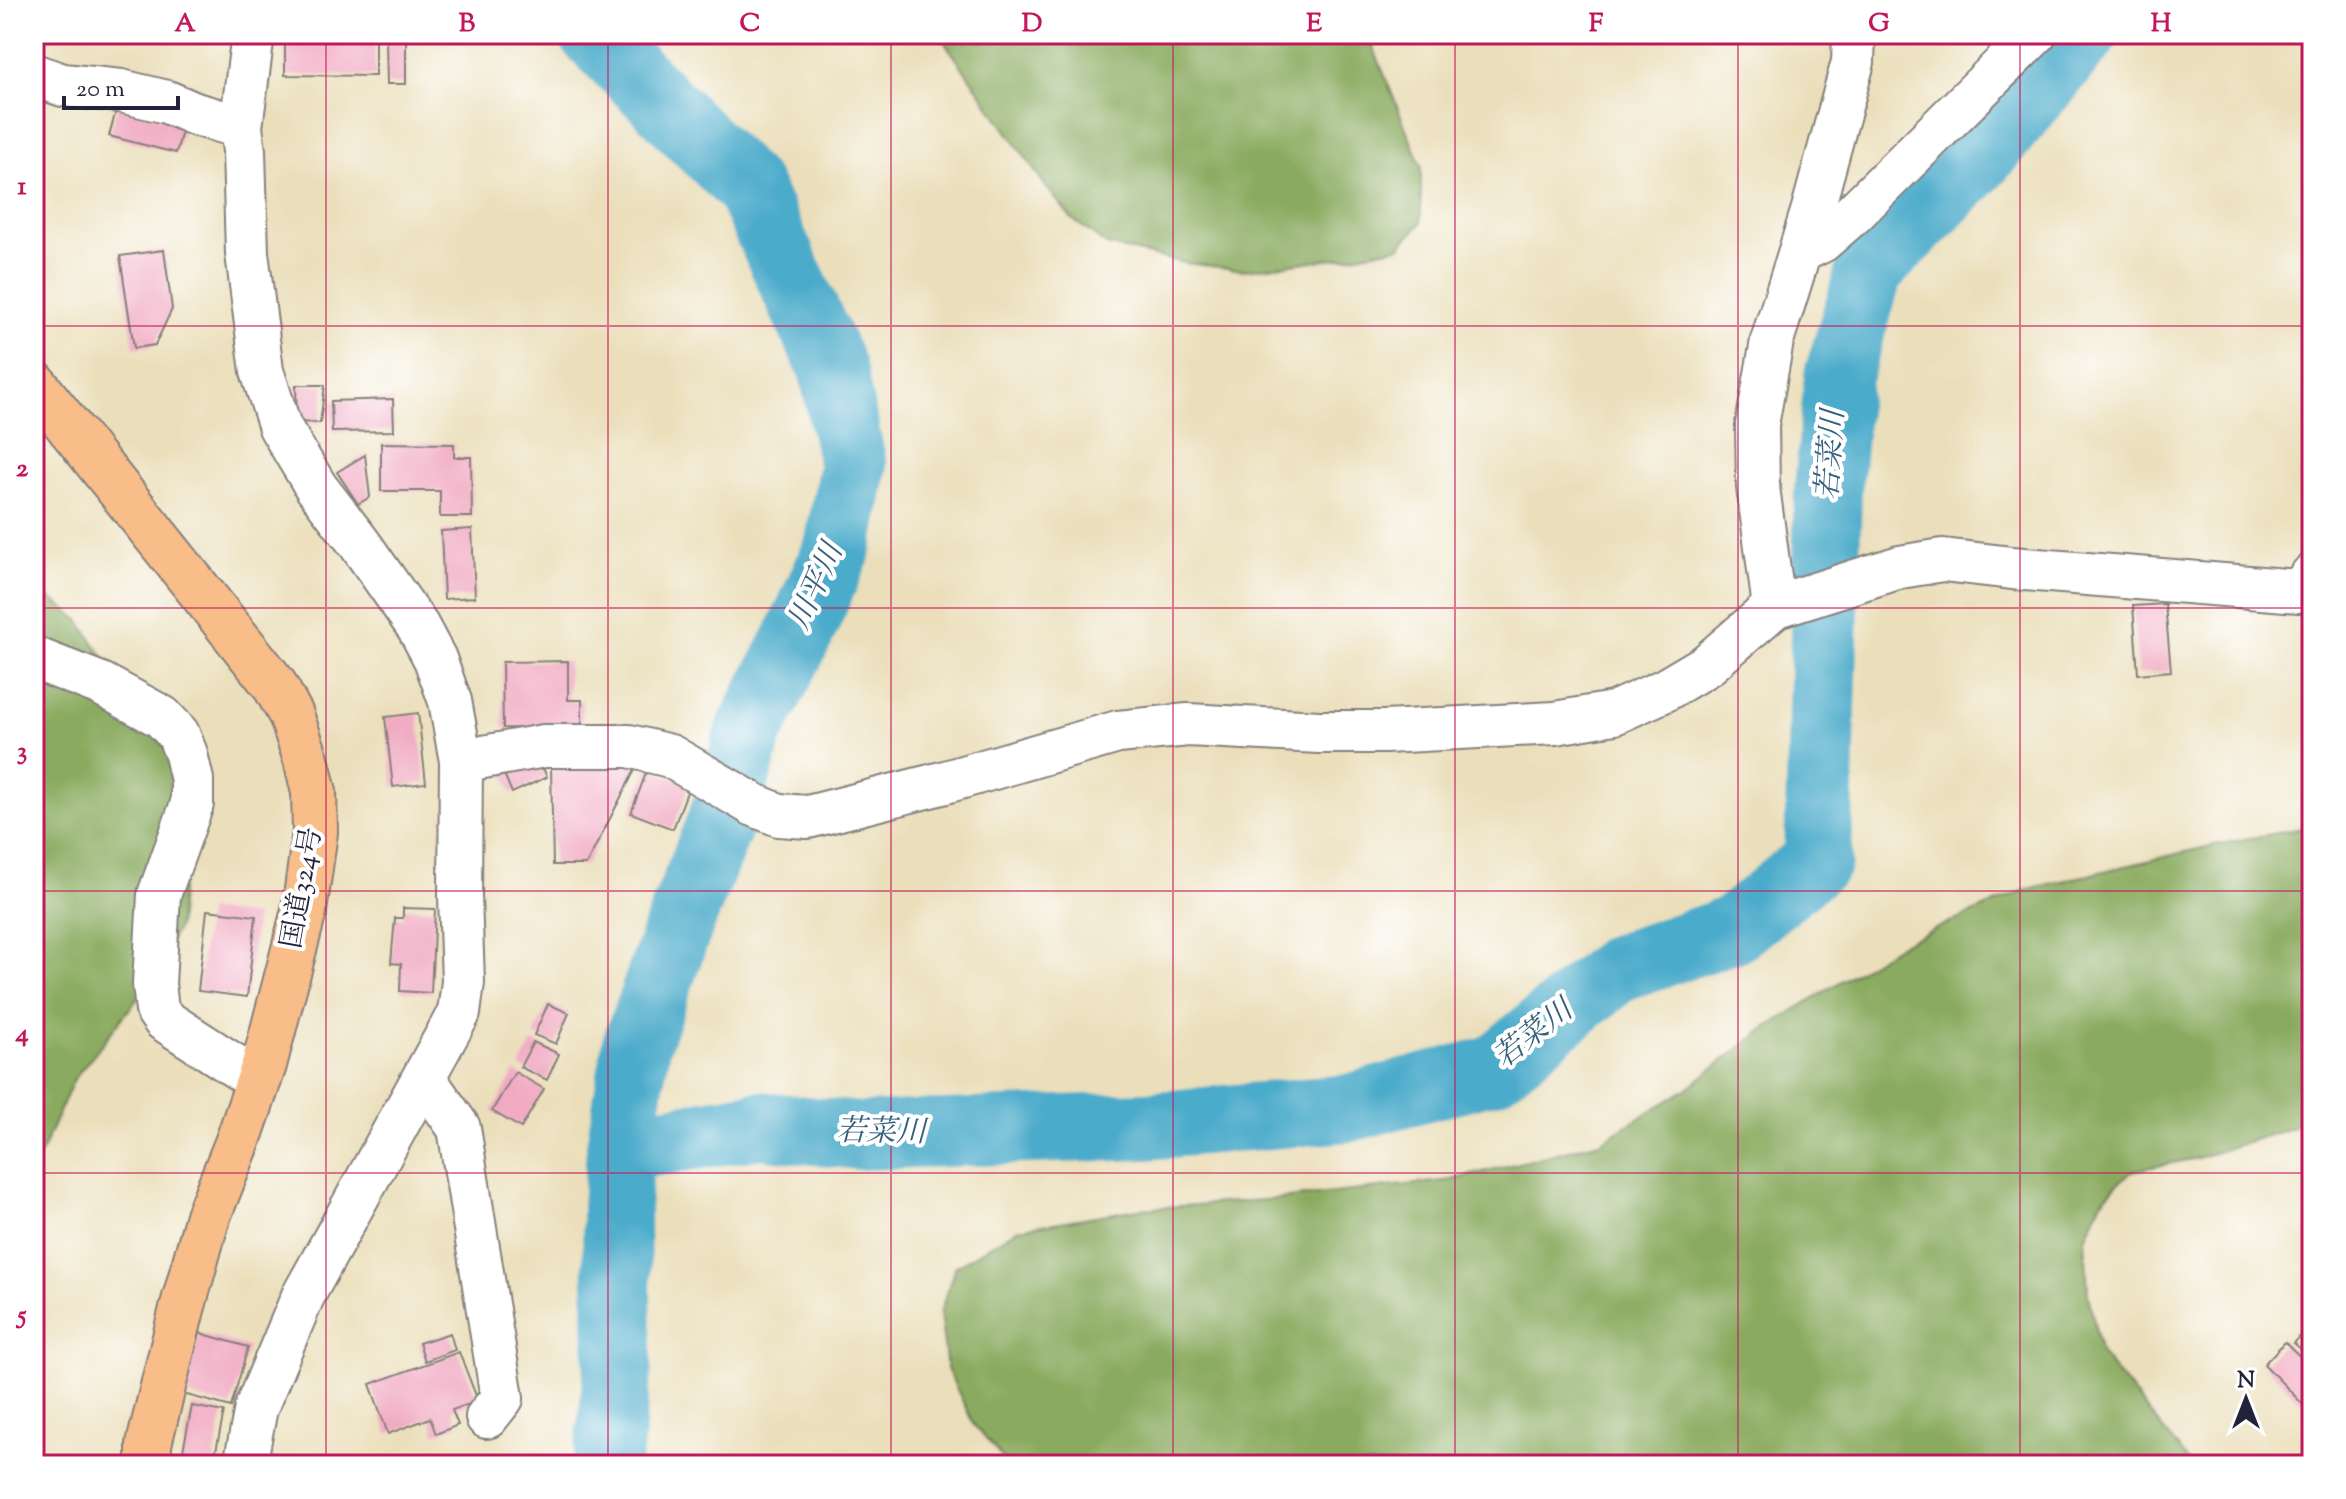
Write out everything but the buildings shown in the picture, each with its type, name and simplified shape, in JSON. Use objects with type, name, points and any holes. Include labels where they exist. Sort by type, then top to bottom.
[{"type":"highway","name":"国道324号","points":[[34,383],[274,684],[291,715],[314,792],[316,815],[304,911],[258,1081],[208,1216],[149,1444],[149,1465]]},
{"type":"street","points":[[245,1465],[256,1408],[303,1296],[459,1013],[463,982],[461,761],[450,701],[435,659],[418,627],[316,487],[280,427],[262,371],[247,253],[241,127],[253,34]]},
{"type":"street","points":[[1782,604],[1758,487],[1757,425],[1772,341],[1801,251],[1853,62],[1854,34]]},
{"type":"street","points":[[1801,251],[1822,241],[1853,214],[2035,34]]},
{"type":"street","points":[[34,75],[63,85],[121,91],[167,102],[195,114],[241,127]]},
{"type":"street","points":[[461,761],[544,746],[629,746],[670,756],[754,805],[779,815],[808,817],[942,783],[1118,732],[1188,725],[1385,732],[1555,723],[1614,713],[1665,690],[1707,665],[1782,604],[1900,567],[1943,560],[2028,570],[2299,591],[2312,575]]},
{"type":"street","points":[[34,658],[101,684],[162,717],[178,734],[192,780],[192,804],[159,895],[154,984],[157,1010],[164,1020],[258,1081]]},
{"type":"street","points":[[424,1078],[459,1128],[502,1398],[487,1417]]},
{"type":"green space","points":[[939,34],[1368,34],[1421,166],[1421,223],[1399,247],[1244,270],[1185,263],[1107,245],[1072,219],[1044,184]]},
{"type":"green space","points":[[34,586],[78,619],[169,753],[189,804],[178,927],[146,988],[74,1079],[34,1168]]},
{"type":"green space","points":[[2312,826],[2312,1121],[2198,1158],[2131,1171],[2103,1199],[2085,1238],[2088,1294],[2101,1354],[2192,1465],[1008,1465],[974,1425],[947,1369],[940,1313],[955,1267],[1018,1229],[1138,1209],[1279,1199],[1452,1180],[1600,1142],[1685,1090],[1766,1028],[1901,944],[2028,889],[2215,845]]},
{"type":"waterway","name":"川平川","points":[[593,34],[749,189],[832,368],[853,466],[838,548],[800,633],[749,732],[731,796],[678,928],[636,1045],[620,1148],[616,1209],[618,1369],[607,1465]]},
{"type":"waterway","name":"若菜川","points":[[620,1148],[760,1125],[860,1136],[1147,1126],[1349,1108],[1494,1069],[1618,968],[1734,929],[1818,860],[1828,490],[1838,376],[1870,269],[1978,160],[2084,34]]}]
